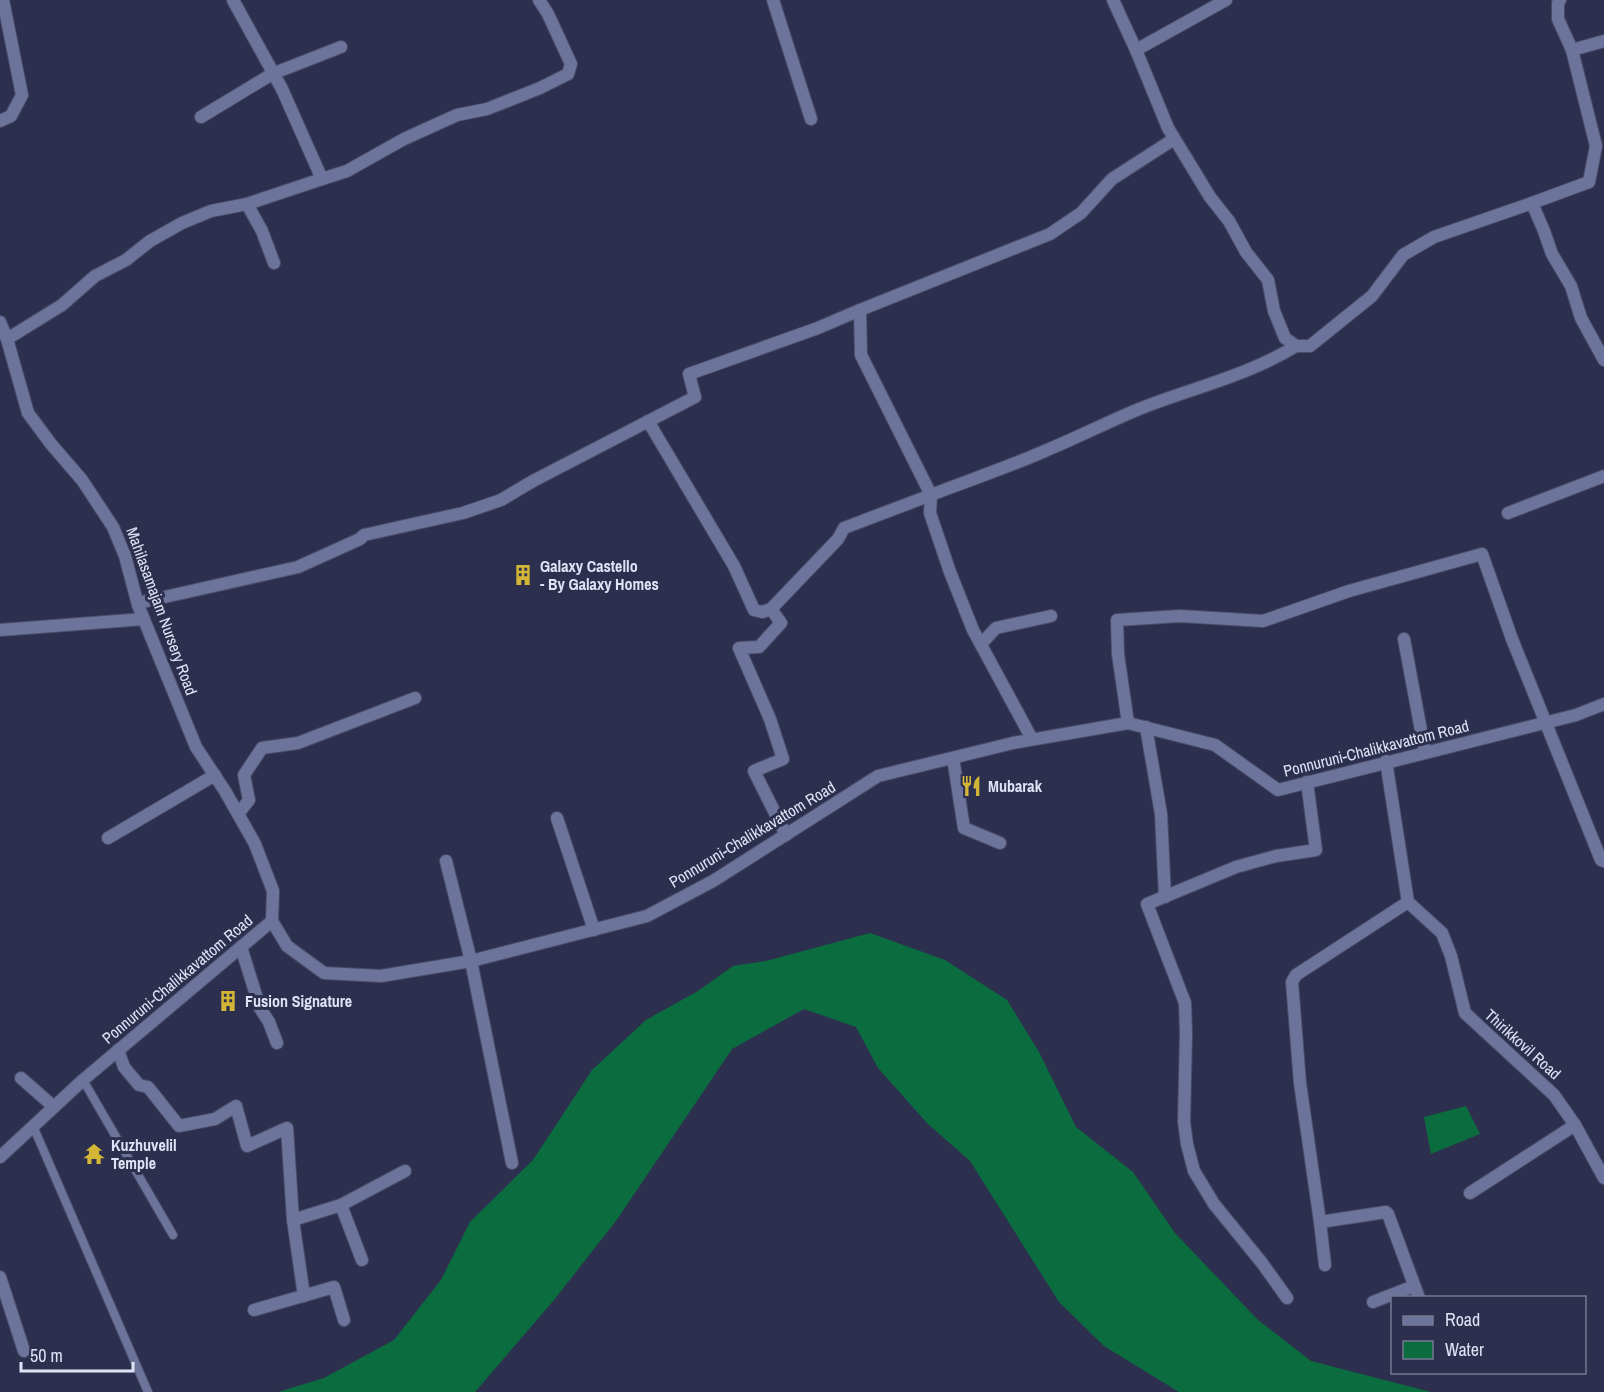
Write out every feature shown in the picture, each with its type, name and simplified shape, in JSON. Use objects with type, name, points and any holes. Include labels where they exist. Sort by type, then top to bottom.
[{"type":"street","points":[[0,121],[11,116],[22,95],[3,0]]},
{"type":"street","points":[[233,0],[290,106],[322,179]]},
{"type":"street","points":[[8,339],[62,305],[94,276],[126,260],[150,241],[182,223],[211,211],[247,204],[347,171],[405,139],[457,115],[487,109],[568,74],[571,64],[539,0]]},
{"type":"street","points":[[773,0],[811,119]]},
{"type":"street","points":[[1113,0],[1168,128],[1210,197],[1229,221],[1246,252],[1268,280],[1274,311],[1285,338],[1296,346]]},
{"type":"street","points":[[1136,50],[1226,0]]},
{"type":"street","points":[[648,421],[734,566],[754,610],[762,612],[771,609],[838,539],[844,528],[1044,452],[1140,409],[1215,384],[1257,367],[1296,346],[1310,346],[1372,296],[1403,255],[1434,237],[1589,182],[1596,146],[1572,50],[1558,19],[1560,0]]},
{"type":"street","points":[[1572,50],[1604,41]]},
{"type":"street","points":[[201,117],[272,74],[341,47]]},
{"type":"street","points":[[138,603],[298,567],[360,539],[364,535],[463,513],[501,500],[695,397],[688,374],[818,328],[1050,234],[1081,213],[1112,179],[1174,139]]},
{"type":"street","points":[[247,204],[262,231],[274,263]]},
{"type":"street","points":[[1532,204],[1552,254],[1571,286],[1581,318],[1604,360]]},
{"type":"street","points":[[860,310],[861,355],[931,495],[930,513],[950,572],[981,644],[1032,740]]},
{"type":"street","name":"Mahilasamajam Nursery Road","points":[[0,322],[8,339],[28,413],[82,480],[113,527],[125,556],[144,619],[196,747],[255,844],[273,891],[272,921]]},
{"type":"street","points":[[1508,513],[1604,476]]},
{"type":"street","points":[[1128,723],[1118,654],[1118,620],[1180,616],[1263,621],[1349,591],[1482,554],[1546,722],[1601,860],[1604,861]]},
{"type":"street","points":[[771,609],[781,623],[759,647],[739,648],[770,719],[783,759],[754,771],[786,835]]},
{"type":"street","points":[[981,644],[996,628],[1051,616]]},
{"type":"street","points":[[0,630],[144,619]]},
{"type":"street","points":[[1404,639],[1425,752]]},
{"type":"street","points":[[238,814],[249,800],[244,775],[262,748],[298,743],[415,698]]},
{"type":"street","name":"Ponnuruni-Chalikkavattom Road","points":[[0,1157],[83,1080],[272,921],[287,946],[324,973],[381,975],[471,961],[647,916],[713,881],[878,776],[1032,740],[1128,723],[1215,745],[1278,790],[1576,715],[1604,704]]},
{"type":"street","points":[[1146,727],[1161,814],[1165,897]]},
{"type":"street","points":[[953,758],[964,828],[1000,843]]},
{"type":"street","points":[[1325,1264],[1300,1083],[1292,979],[1408,902],[1386,761]]},
{"type":"street","points":[[108,838],[215,775]]},
{"type":"street","points":[[1287,1298],[1214,1204],[1194,1171],[1184,1122],[1185,1003],[1147,904],[1219,873],[1254,862],[1316,850],[1307,782]]},
{"type":"street","points":[[557,818],[594,930]]},
{"type":"street","points":[[446,861],[471,961],[512,1163]]},
{"type":"street","name":"Thirikkovil Road","points":[[1408,902],[1442,933],[1451,956],[1465,1013],[1554,1095],[1575,1125],[1604,1178]]},
{"type":"street","points":[[241,947],[260,1008],[277,1042]]},
{"type":"street","points":[[118,1050],[124,1067],[139,1085],[148,1087],[179,1126],[215,1119],[236,1106],[247,1146],[286,1128],[293,1220],[304,1296]]},
{"type":"street","points":[[21,1078],[54,1107]]},
{"type":"street","points":[[1470,1193],[1575,1125]]},
{"type":"street","points":[[293,1220],[341,1205],[405,1171]]},
{"type":"street","points":[[341,1205],[362,1260]]},
{"type":"street","points":[[1320,1222],[1386,1212],[1417,1292],[1399,1296]]},
{"type":"street","points":[[0,1276],[24,1351]]},
{"type":"street","points":[[254,1311],[334,1287],[344,1320]]},
{"type":"street","points":[[1373,1302],[1391,1298]]},
{"type":"lane","points":[[83,1080],[173,1235]]},
{"type":"lane","points":[[33,1126],[148,1392]]},
{"type":"water","points":[[870,933],[945,960],[1007,1000],[1039,1052],[1076,1127],[1133,1172],[1175,1233],[1258,1320],[1311,1361],[1431,1392],[1179,1392],[1104,1346],[1059,1302],[970,1161],[928,1124],[878,1068],[856,1027],[804,1009],[732,1049],[616,1221],[554,1300],[475,1392],[278,1392],[324,1378],[394,1340],[441,1280],[470,1222],[533,1160],[592,1070],[646,1020],[698,991],[733,966],[766,961]]},
{"type":"water","points":[[1466,1106],[1480,1134],[1431,1154],[1424,1117]]},
{"type":"place","name":"Galaxy Castello - By Galaxy Homes","points":[[523,575]]},
{"type":"place","name":"Mubarak","points":[[971,786]]},
{"type":"place","name":"Fusion Signature","points":[[228,1001]]},
{"type":"place","name":"Kuzhuvelil Temple","points":[[94,1154]]}]
